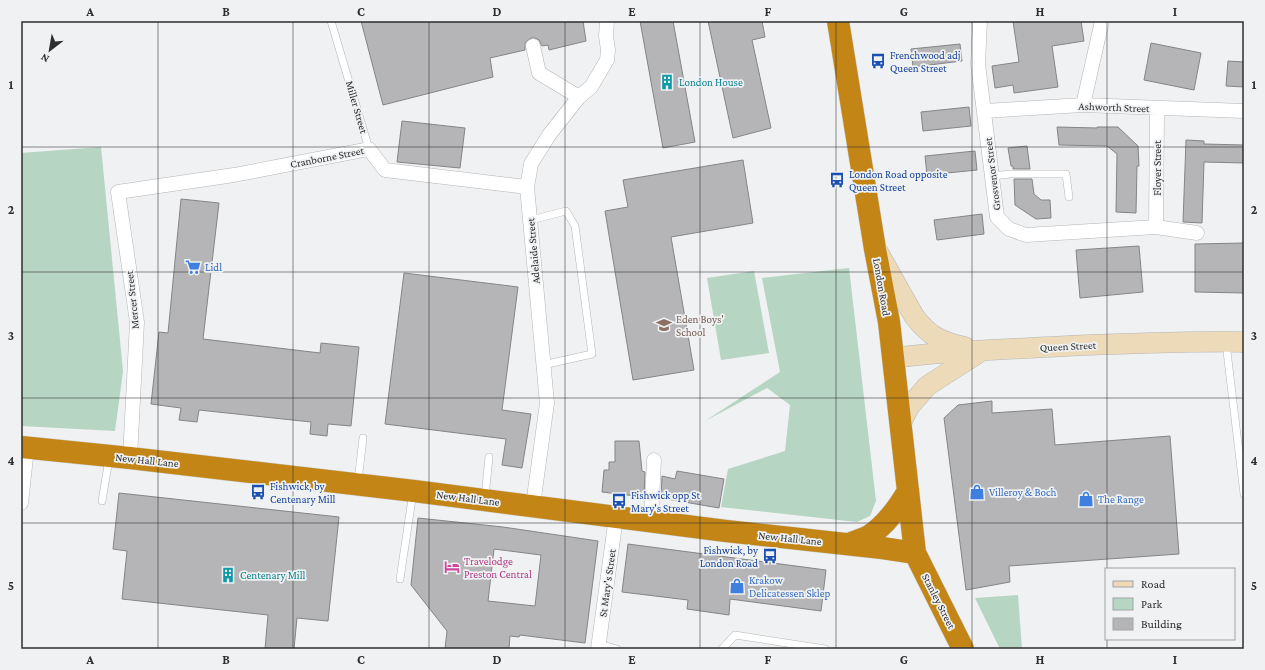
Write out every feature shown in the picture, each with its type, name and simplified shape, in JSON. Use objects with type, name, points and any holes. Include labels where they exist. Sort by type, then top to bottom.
[{"type":"highway","name":"London Road","points":[[838,21],[889,322],[915,554]]},
{"type":"highway","name":"New Hall Lane","points":[[24,448],[120,457],[533,505],[616,517],[882,548],[915,554]]},
{"type":"highway","points":[[849,544],[868,536],[878,529],[897,509],[908,491]]},
{"type":"highway","name":"Stanley Street","points":[[915,554],[963,649]]},
{"type":"street","name":"Adelaide Street","points":[[533,505],[546,403],[527,187],[531,164],[549,135],[579,97],[591,87],[607,60],[607,21]]},
{"type":"street","name":"Grosvenor Street","points":[[980,21],[978,64],[997,217],[1009,229],[1026,235],[1156,227],[1197,233]]},
{"type":"street","points":[[1083,105],[1102,21]]},
{"type":"street","points":[[533,46],[539,73],[579,97]]},
{"type":"street","name":"Ashworth Street","points":[[984,111],[1083,105],[1244,111]]},
{"type":"street","name":"Floyer Street","points":[[1156,227],[1157,108]]},
{"type":"street","name":"Cranborne Street","points":[[118,192],[234,175],[369,149],[385,170],[527,187]]},
{"type":"street","name":"Mercer Street","points":[[118,192],[137,322],[120,457]]},
{"type":"street","points":[[875,246],[914,316],[929,333],[949,344],[982,350]]},
{"type":"street","name":"Queen Street","points":[[893,358],[982,350],[1146,343],[1235,342]]},
{"type":"street","points":[[901,423],[908,407],[927,386],[982,350]]},
{"type":"street","points":[[21,503],[24,448]]},
{"type":"street","points":[[651,521],[654,460]]},
{"type":"street","name":"St Mary's Street","points":[[598,646],[616,517]]},
{"type":"lane","name":"Miller Street","points":[[332,21],[369,149]]},
{"type":"lane","points":[[992,176],[1010,174],[1066,174],[1069,196]]},
{"type":"lane","points":[[531,220],[566,211],[575,226],[592,354],[543,365]]},
{"type":"lane","points":[[1235,342],[1244,494]]},
{"type":"lane","points":[[358,485],[363,438]]},
{"type":"lane","points":[[102,501],[120,457]]},
{"type":"lane","points":[[485,500],[489,457]]},
{"type":"lane","points":[[400,579],[414,491]]},
{"type":"lane","points":[[722,649],[735,635],[825,649]]},
{"type":"lane","points":[[598,646],[617,649]]},
{"type":"green space","points":[[101,147],[123,371],[115,431],[21,426],[21,153]]},
{"type":"green space","points":[[849,268],[876,501],[870,516],[857,522],[721,507],[728,469],[785,451],[790,405],[767,388],[705,421],[780,372],[762,278]]},
{"type":"green space","points":[[754,271],[769,353],[721,360],[707,278]]},
{"type":"green space","points":[[1018,595],[1022,649],[1000,649],[975,598]]},
{"type":"building","points":[[361,21],[583,21],[586,41],[549,50],[548,45],[542,46],[539,40],[531,38],[525,43],[525,50],[490,58],[493,77],[383,105]]},
{"type":"building","name":"London House","points":[[640,21],[673,21],[695,142],[663,148]]},
{"type":"building","points":[[708,21],[762,21],[765,37],[752,40],[771,128],[733,138]]},
{"type":"building","points":[[1013,21],[1081,21],[1084,41],[1052,46],[1058,87],[1014,93],[1013,85],[995,88],[992,66],[1019,62]]},
{"type":"building","points":[[1151,43],[1201,53],[1194,90],[1144,80]]},
{"type":"building","points":[[960,44],[962,61],[913,67],[911,49]]},
{"type":"building","points":[[1228,61],[1244,62],[1244,87],[1226,86]]},
{"type":"building","points":[[969,107],[971,126],[923,131],[921,112]]},
{"type":"building","points":[[402,121],[465,128],[460,168],[397,162]]},
{"type":"building","points":[[1057,127],[1118,127],[1138,146],[1139,166],[1137,166],[1136,213],[1116,212],[1117,154],[1107,146],[1059,145]]},
{"type":"building","points":[[1186,140],[1204,141],[1204,144],[1244,145],[1244,163],[1204,162],[1202,223],[1183,222]]},
{"type":"building","points":[[1027,146],[1030,169],[1013,169],[1013,166],[1011,166],[1008,148]]},
{"type":"building","points":[[975,151],[977,170],[927,175],[925,156]]},
{"type":"building","points":[[743,160],[753,223],[671,237],[694,370],[633,380],[605,211],[628,207],[623,180]]},
{"type":"building","points":[[1014,179],[1032,179],[1034,194],[1041,200],[1050,200],[1051,218],[1036,219],[1015,205]]},
{"type":"building","name":"Lidl","points":[[181,199],[219,203],[203,339],[320,353],[321,343],[359,347],[351,426],[328,424],[327,436],[310,434],[311,422],[199,410],[197,422],[179,420],[181,408],[151,404],[159,332],[168,333]]},
{"type":"building","points":[[982,214],[984,234],[937,240],[934,220]]},
{"type":"building","points":[[1244,243],[1244,293],[1195,292],[1195,244]]},
{"type":"building","points":[[1139,246],[1143,292],[1080,298],[1076,250]]},
{"type":"building","points":[[404,273],[518,287],[502,410],[531,414],[522,468],[502,465],[506,439],[385,424]]},
{"type":"building","name":"The Range","points":[[992,401],[992,413],[1052,409],[1055,445],[1170,436],[1179,554],[1009,566],[1010,582],[966,590],[944,418],[958,405]]},
{"type":"building","points":[[615,441],[639,441],[642,471],[645,472],[644,497],[602,492],[604,470],[609,470],[609,462],[615,462]]},
{"type":"building","points":[[677,471],[724,479],[719,508],[661,498],[662,476],[675,479]]},
{"type":"building","name":"Centenary Mill","points":[[119,493],[339,517],[328,621],[297,618],[294,649],[265,649],[268,615],[122,599],[127,551],[113,549]]},
{"type":"building","points":[[418,518],[503,527],[598,541],[585,643],[520,635],[519,637],[510,636],[509,649],[445,649],[447,631],[411,585]],"holes":[[[494,549],[541,555],[535,606],[488,601]]]},
{"type":"building","points":[[628,544],[826,570],[821,611],[730,599],[729,615],[687,609],[688,600],[622,592]]},
{"type":"place","name":"Frenchwood adj Queen Street","points":[[878,61]]},
{"type":"place","name":"London House","points":[[667,82]]},
{"type":"place","name":"London Road opposite Queen Street","points":[[837,180]]},
{"type":"place","name":"Lidl","points":[[193,267]]},
{"type":"place","name":"Eden Boys' School","points":[[664,325]]},
{"type":"place","name":"Fishwick, by Centenary Mill","points":[[258,492]]},
{"type":"place","name":"Villeroy & Boch","points":[[977,492]]},
{"type":"place","name":"The Range","points":[[1086,499]]},
{"type":"place","name":"Fishwick opp St Mary's Street","points":[[619,501]]},
{"type":"place","name":"Fishwick, by London Road","points":[[770,556]]},
{"type":"place","name":"Travelodge Preston Central","points":[[452,567]]},
{"type":"place","name":"Centenary Mill","points":[[228,575]]},
{"type":"place","name":"Krakow Delicatessen Sklep","points":[[737,586]]}]
